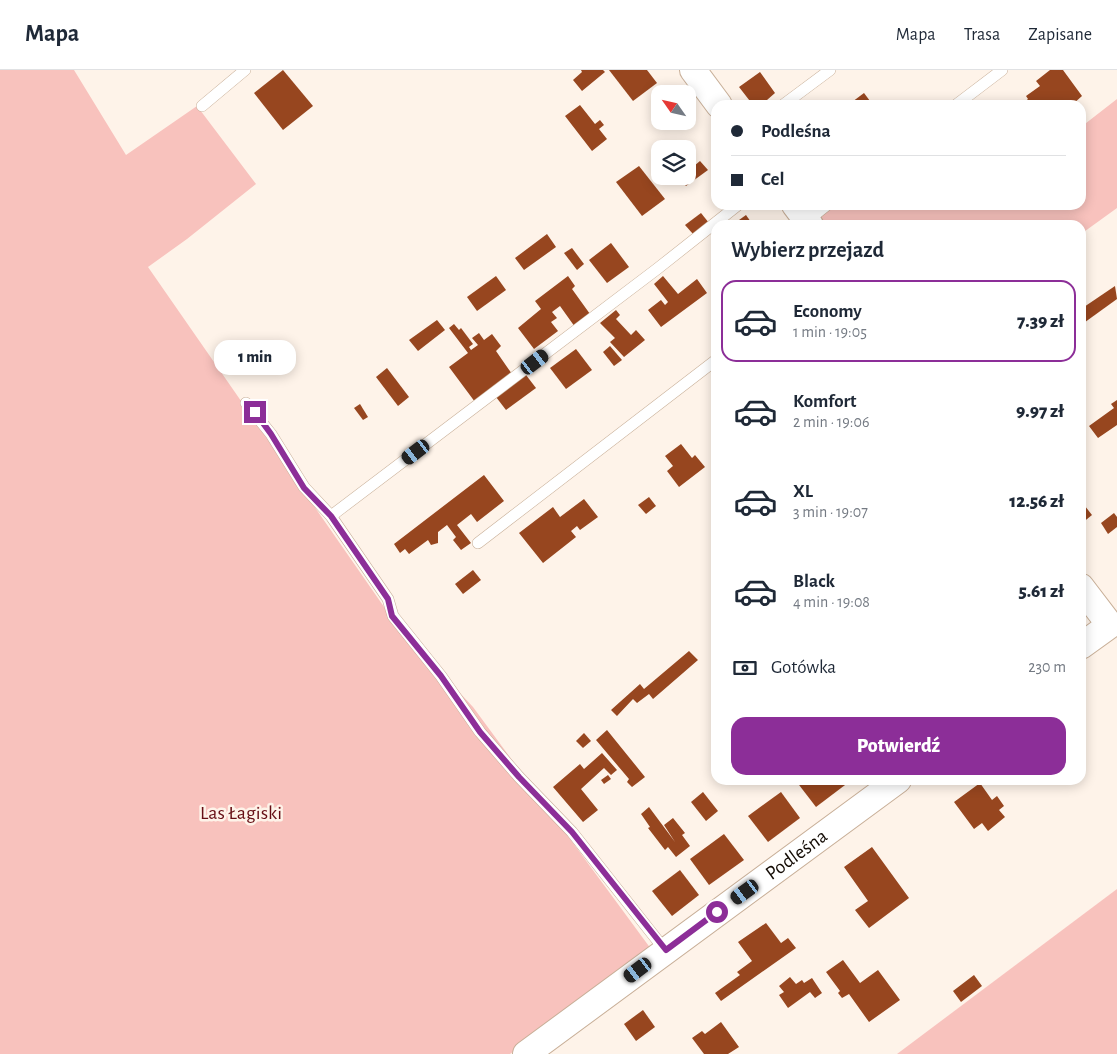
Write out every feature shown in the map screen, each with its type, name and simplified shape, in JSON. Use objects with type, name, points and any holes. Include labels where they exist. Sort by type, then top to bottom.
[{"type":"street","points":[[693,70],[715,100]]},
{"type":"street","points":[[1086,594],[1110,625],[1086,642]]},
{"type":"street","name":"Podleśna","points":[[526,1054],[891,785]]},
{"type":"lane","points":[[202,106],[245,70]]},
{"type":"lane","points":[[789,100],[830,70]]},
{"type":"lane","points":[[963,100],[1002,70]]},
{"type":"lane","points":[[719,220],[732,210]]},
{"type":"lane","points":[[331,516],[711,226]]},
{"type":"lane","points":[[478,543],[711,364]]},
{"type":"lane","points":[[246,402],[271,434],[304,488],[331,516],[388,599],[392,616],[441,676],[480,732],[519,777],[572,832],[666,950]]},
{"type":"green space","name":"Las Łagiski","points":[[0,70],[74,70],[126,155],[197,106],[256,184],[187,239],[148,267],[398,627],[473,707],[651,949],[510,1054],[0,1054]]},
{"type":"green space","points":[[1117,99],[1117,208],[1086,230],[1086,220],[822,220],[815,210],[1086,210],[1086,123]]},
{"type":"green space","points":[[1117,889],[1117,1054],[897,1054]]},
{"type":"building","points":[[283,70],[313,106],[283,130],[254,93]]},
{"type":"building","points":[[581,70],[603,70],[605,72],[582,91],[573,80],[582,72]]},
{"type":"building","points":[[609,70],[647,70],[657,83],[651,85],[651,88],[633,101]]},
{"type":"building","points":[[1050,70],[1063,70],[1082,96],[1078,100],[1027,100],[1026,96],[1040,86],[1036,81]]},
{"type":"building","points":[[760,72],[775,93],[767,100],[749,100],[739,87]]},
{"type":"building","points":[[864,93],[869,100],[855,100]]},
{"type":"building","points":[[580,105],[595,124],[600,120],[604,125],[599,129],[607,139],[592,151],[565,116]]},
{"type":"building","points":[[700,161],[708,170],[696,179],[696,164]]},
{"type":"building","points":[[639,166],[651,181],[651,185],[654,185],[665,199],[642,216],[616,182]]},
{"type":"building","points":[[701,213],[709,223],[693,234],[685,225]]},
{"type":"building","points":[[746,215],[750,220],[739,220]]},
{"type":"building","points":[[547,234],[556,247],[524,270],[515,258]]},
{"type":"building","points":[[611,243],[629,267],[607,283],[589,260]]},
{"type":"building","points":[[572,248],[584,264],[577,270],[564,253]]},
{"type":"building","points":[[496,276],[506,290],[477,311],[467,297]]},
{"type":"building","points":[[568,276],[575,286],[572,289],[590,314],[575,327],[560,306],[552,312],[557,318],[551,322],[558,331],[534,349],[518,328],[541,309],[535,301]]},
{"type":"building","points":[[663,276],[678,294],[697,279],[707,293],[661,327],[648,310],[661,300],[665,305],[668,302],[654,284]]},
{"type":"building","points":[[1115,286],[1117,299],[1086,321],[1086,306]]},
{"type":"building","points":[[616,310],[620,315],[616,319],[631,335],[636,330],[645,340],[624,357],[610,342],[615,338],[600,323]]},
{"type":"building","points":[[437,320],[445,330],[418,351],[409,340]]},
{"type":"building","points":[[454,324],[459,330],[461,328],[473,344],[469,347],[471,350],[478,345],[472,338],[479,333],[484,340],[492,334],[501,346],[496,351],[512,374],[475,402],[449,367],[468,353],[449,328]]},
{"type":"building","points":[[610,346],[622,360],[614,366],[603,352]]},
{"type":"building","points":[[576,349],[592,370],[566,389],[550,368]]},
{"type":"building","points":[[387,368],[409,397],[398,406],[376,377]]},
{"type":"building","points":[[526,375],[536,388],[506,410],[496,397]]},
{"type":"building","points":[[1117,400],[1117,425],[1098,438],[1089,426],[1114,408],[1111,404]]},
{"type":"building","points":[[360,404],[368,417],[363,420],[354,408]]},
{"type":"building","points":[[681,444],[692,458],[695,455],[705,467],[679,487],[667,471],[673,466],[665,456]]},
{"type":"building","points":[[484,475],[504,501],[477,522],[471,514],[457,525],[471,543],[461,550],[453,540],[456,537],[447,525],[438,532],[438,543],[431,545],[428,540],[409,554],[405,549],[400,553],[394,544]]},
{"type":"building","points":[[649,497],[656,506],[646,514],[638,505]]},
{"type":"building","points":[[584,499],[598,517],[580,530],[577,526],[571,531],[576,537],[543,563],[519,533],[553,507],[560,517]]},
{"type":"building","points":[[1086,507],[1092,515],[1086,520]]},
{"type":"building","points":[[1114,513],[1117,517],[1117,527],[1108,534],[1101,523]]},
{"type":"building","points":[[473,570],[481,580],[463,594],[455,584]]},
{"type":"building","points":[[689,651],[698,660],[653,699],[649,694],[637,703],[633,699],[617,716],[611,710],[640,684],[644,689]]},
{"type":"building","points":[[607,730],[645,777],[632,787],[627,782],[629,779],[596,740]]},
{"type":"building","points":[[584,733],[591,741],[583,748],[576,741]]},
{"type":"building","points":[[602,753],[617,770],[611,775],[604,768],[581,789],[598,810],[583,822],[553,787],[580,764],[584,769]]},
{"type":"building","points":[[608,775],[611,779],[604,784],[601,780]]},
{"type":"building","points":[[799,785],[845,785],[816,807]]},
{"type":"building","points":[[977,785],[981,785],[992,800],[997,796],[1004,806],[999,810],[1005,817],[988,831],[982,823],[974,829],[954,802]]},
{"type":"building","points":[[703,792],[718,811],[706,821],[691,802]]},
{"type":"building","points":[[781,792],[800,818],[768,842],[748,816]]},
{"type":"building","points":[[649,807],[675,842],[664,825],[673,818],[685,833],[682,835],[690,846],[676,857],[668,847],[665,850],[648,828],[650,827],[641,814]]},
{"type":"building","points":[[724,834],[744,860],[709,885],[690,859]]},
{"type":"building","points":[[872,847],[909,898],[869,928],[855,910],[868,901],[844,867]]},
{"type":"building","points":[[680,870],[699,895],[672,916],[652,891]]},
{"type":"building","points":[[766,923],[781,943],[788,938],[796,948],[721,1001],[715,993],[740,975],[737,972],[752,961],[738,942]]},
{"type":"building","points":[[843,960],[860,983],[878,970],[900,1000],[869,1022],[849,994],[842,998],[838,993],[840,991],[826,972]]},
{"type":"building","points":[[974,975],[982,986],[961,1002],[953,991]]},
{"type":"building","points":[[790,977],[796,984],[802,980],[804,983],[812,978],[822,993],[815,998],[810,992],[788,1008],[779,995],[784,992],[779,986]]},
{"type":"building","points":[[643,1010],[655,1027],[636,1041],[624,1024]]},
{"type":"building","points":[[721,1022],[739,1047],[728,1054],[704,1054],[692,1038],[702,1031],[705,1034]]},
{"type":"route","points":[[255,412],[271,434],[304,488],[331,516],[388,599],[392,616],[441,676],[480,732],[519,777],[572,832],[666,950],[717,912]]}]
